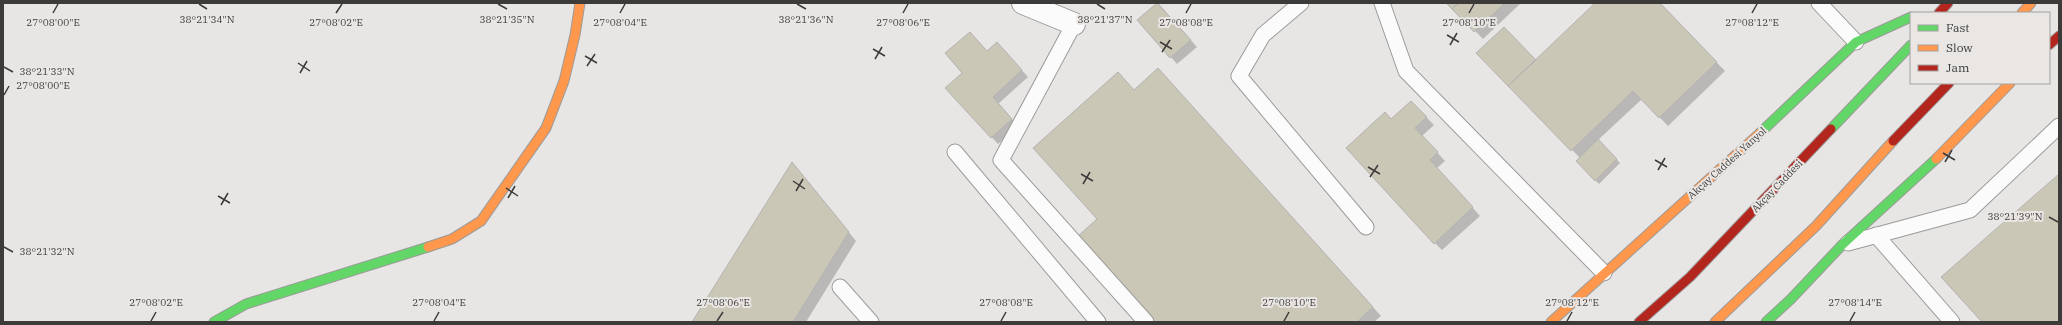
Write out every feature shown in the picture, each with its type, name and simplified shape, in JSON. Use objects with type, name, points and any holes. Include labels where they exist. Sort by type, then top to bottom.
[{"type":"main road","points":[[214,322],[246,304],[452,239],[480,222],[546,128],[564,81],[575,36],[580,3]]},
{"type":"main road","points":[[1930,8],[1941,3]]},
{"type":"main road","points":[[1940,12],[1948,3]]},
{"type":"main road","points":[[2023,12],[2031,3]]},
{"type":"main road","name":"Akçay Caddesi Yanyol","points":[[1551,322],[1781,114],[1856,42],[1910,16]]},
{"type":"main road","points":[[2050,44],[2059,36]]},
{"type":"main road","name":"Akçay Caddesi","points":[[1639,322],[1690,277],[1910,46]]},
{"type":"main road","points":[[1714,322],[1816,226],[1913,118],[1948,84]]},
{"type":"main road","points":[[1766,322],[1791,299],[1843,244],[1939,156],[2009,84]]},
{"type":"street","points":[[1023,3],[1074,24]]},
{"type":"lane","points":[[1301,3],[1263,35],[1239,76],[1366,226]]},
{"type":"lane","points":[[1382,3],[1406,71],[1604,273]]},
{"type":"lane","points":[[1819,3],[1856,42]]},
{"type":"lane","points":[[1074,24],[1001,160],[1146,322]]},
{"type":"lane","points":[[1843,244],[1970,210],[2059,126]]},
{"type":"lane","points":[[955,152],[1098,322]]},
{"type":"lane","points":[[1876,235],[1952,322]]},
{"type":"lane","points":[[840,287],[871,322]]},
{"type":"building","points":[[1157,3],[1191,40],[1170,58],[1137,20]]},
{"type":"building","points":[[1446,3],[1459,3],[1452,9]]},
{"type":"building","points":[[1458,3],[1505,3],[1474,32],[1452,9]]},
{"type":"building","points":[[1595,3],[1660,3],[1717,62],[1659,118],[1633,91],[1571,151],[1508,86]]},
{"type":"building","points":[[1504,27],[1536,60],[1508,86],[1476,53]]},
{"type":"building","points":[[970,32],[987,51],[997,42],[1022,70],[993,97],[1012,119],[991,138],[945,88],[962,73],[945,53]]},
{"type":"building","points":[[1158,68],[1373,307],[1357,322],[1153,322],[1077,237],[1097,219],[1033,148],[1118,72],[1134,90]]},
{"type":"building","points":[[1411,101],[1427,117],[1415,128],[1438,152],[1430,160],[1473,207],[1434,244],[1346,148],[1385,112],[1391,119]]},
{"type":"building","points":[[1598,139],[1617,159],[1595,181],[1576,161]]},
{"type":"building","points":[[792,162],[849,232],[793,322],[692,322]]},
{"type":"building","points":[[2059,174],[2059,322],[1982,322],[1941,277]]},
{"type":"traffic: fast","points":[[1760,133],[1856,42],[1910,17]]},
{"type":"traffic: fast","points":[[1831,129],[1910,46]]},
{"type":"traffic: fast","points":[[1766,322],[1791,299],[1843,244],[1936,159]]},
{"type":"traffic: fast","points":[[214,322],[246,304],[428,247]]},
{"type":"traffic: slow","points":[[428,247],[452,239],[481,221],[546,128],[564,81],[575,35],[580,3]]},
{"type":"traffic: slow","points":[[2023,12],[2031,3]]},
{"type":"traffic: slow","points":[[1936,159],[2009,84]]},
{"type":"traffic: slow","points":[[1551,322],[1760,133]]},
{"type":"traffic: slow","points":[[1715,322],[1816,226],[1893,141]]},
{"type":"traffic: jam","points":[[1940,12],[1948,3]]},
{"type":"traffic: jam","points":[[2050,44],[2059,36]]},
{"type":"traffic: jam","points":[[1893,141],[1948,84]]},
{"type":"traffic: jam","points":[[1639,322],[1690,277],[1831,129]]}]
